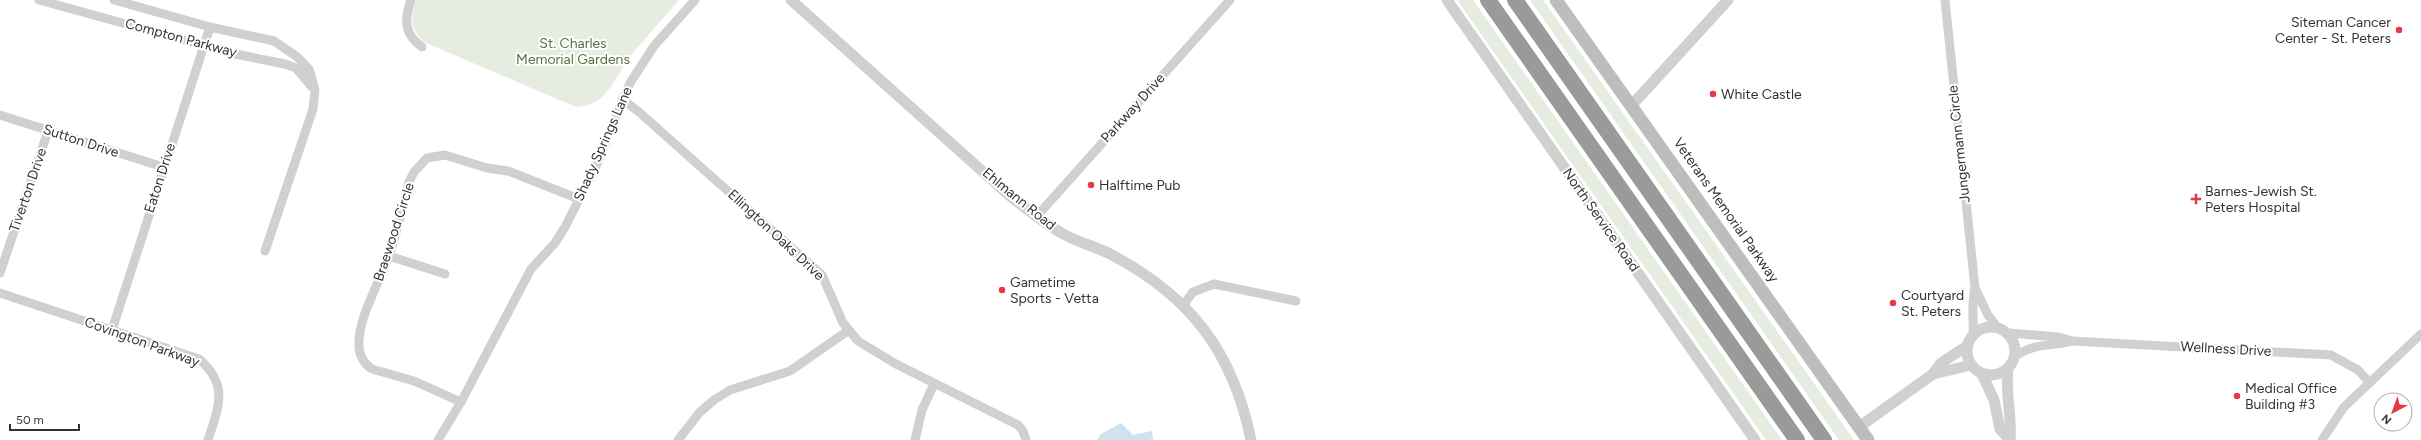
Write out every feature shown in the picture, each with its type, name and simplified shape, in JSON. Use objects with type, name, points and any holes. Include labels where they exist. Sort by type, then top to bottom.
[{"type":"highway","points":[[1488,0],[1797,440]]},
{"type":"highway","points":[[1516,0],[1824,440]]},
{"type":"main road","name":"Veterans Memorial Parkway","points":[[1556,0],[1632,105],[1868,440]]},
{"type":"street","name":"Compton Parkway","points":[[39,0],[296,68],[315,90]]},
{"type":"street","name":"Compton Parkway","points":[[114,0],[210,27],[274,41],[296,56],[309,69],[315,90],[313,108],[265,251]]},
{"type":"street","points":[[411,0],[406,24],[411,38],[422,47]]},
{"type":"street","name":"Shady Springs Lane","points":[[438,440],[461,402],[531,269],[555,243],[579,199],[596,166],[622,99],[642,63],[695,0]]},
{"type":"street","name":"Ehlmann Road","points":[[791,0],[1010,196],[1066,235],[1111,254],[1142,272],[1184,304],[1207,331],[1221,352],[1237,388],[1251,440]]},
{"type":"street","name":"Parkway Drive","points":[[1037,216],[1230,0]]},
{"type":"street","name":"North Service Road","points":[[1448,0],[1755,440]]},
{"type":"street","points":[[1632,105],[1728,0]]},
{"type":"street","name":"Jungermann Circle","points":[[1945,0],[1974,288],[1972,298],[1974,319],[1973,335]]},
{"type":"street","name":"Eaton Drive","points":[[112,330],[163,167],[210,27]]},
{"type":"street","name":"Ellington Oaks Drive","points":[[622,99],[639,112],[822,275],[843,323],[871,351],[1014,423],[1023,431],[1026,440]]},
{"type":"street","name":"Sutton Drive","points":[[0,115],[163,167]]},
{"type":"street","name":"Tiverton Drive","points":[[0,273],[48,131]]},
{"type":"street","name":"Braewood Circle","points":[[461,402],[414,381],[372,369],[367,366],[360,354],[358,345],[361,331],[370,302],[389,256],[409,182],[420,164],[436,155],[445,155],[487,168],[508,171],[579,199]]},
{"type":"street","points":[[389,256],[445,274]]},
{"type":"street","points":[[1184,304],[1193,292],[1214,284],[1296,301]]},
{"type":"street","name":"Jungermann Circle","points":[[1974,288],[1988,315],[1997,328]]},
{"type":"street","name":"Covington Parkway","points":[[0,294],[199,359],[211,370],[220,391],[218,411],[208,440]]},
{"type":"street","points":[[1986,327],[1997,328],[2008,333],[2014,343],[2015,356],[2008,369],[2006,389],[2011,424],[2010,440],[2000,429],[1994,400],[1982,374],[1971,365],[1967,357],[1968,346],[1973,335],[1986,327]]},
{"type":"street","points":[[678,440],[700,412],[714,400],[730,390],[790,371],[849,330]]},
{"type":"street","name":"Wellness Drive","points":[[2008,333],[2059,337],[2072,341],[2331,355],[2358,370],[2370,383]]},
{"type":"street","points":[[2322,440],[2344,407],[2421,334]]},
{"type":"street","name":"Wellness Drive","points":[[2015,356],[2037,345],[2060,345],[2072,341]]},
{"type":"street","points":[[1859,427],[1933,374],[1941,362],[1968,346]]},
{"type":"street","points":[[1933,374],[1971,365]]},
{"type":"street","points":[[1982,374],[1996,375],[2008,369]]},
{"type":"street","points":[[915,440],[922,410],[934,384]]},
{"type":"green space","name":"St. Charles Memorial Gardens","points":[[416,0],[679,0],[631,55],[610,88],[600,99],[589,105],[576,107],[426,43],[414,29],[412,18]]},
{"type":"green space","points":[[1457,0],[1473,0],[1782,440],[1766,440]]},
{"type":"green space","points":[[1530,0],[1543,0],[1854,440],[1839,440]]},
{"type":"water","points":[[1121,423],[1133,435],[1152,431],[1153,440],[1097,440],[1101,434]]},
{"type":"place","name":"Siteman Cancer Center - St. Peters","points":[[2399,30]]},
{"type":"place","name":"White Castle","points":[[1713,94]]},
{"type":"place","name":"Halftime Pub","points":[[1091,185]]},
{"type":"place","name":"Barnes-Jewish St. Peters Hospital","points":[[2196,199]]},
{"type":"place","name":"Gametime Sports - Vetta","points":[[1002,290]]},
{"type":"place","name":"Courtyard St. Peters","points":[[1893,303]]},
{"type":"place","name":"Medical Office Building #3","points":[[2237,396]]}]
